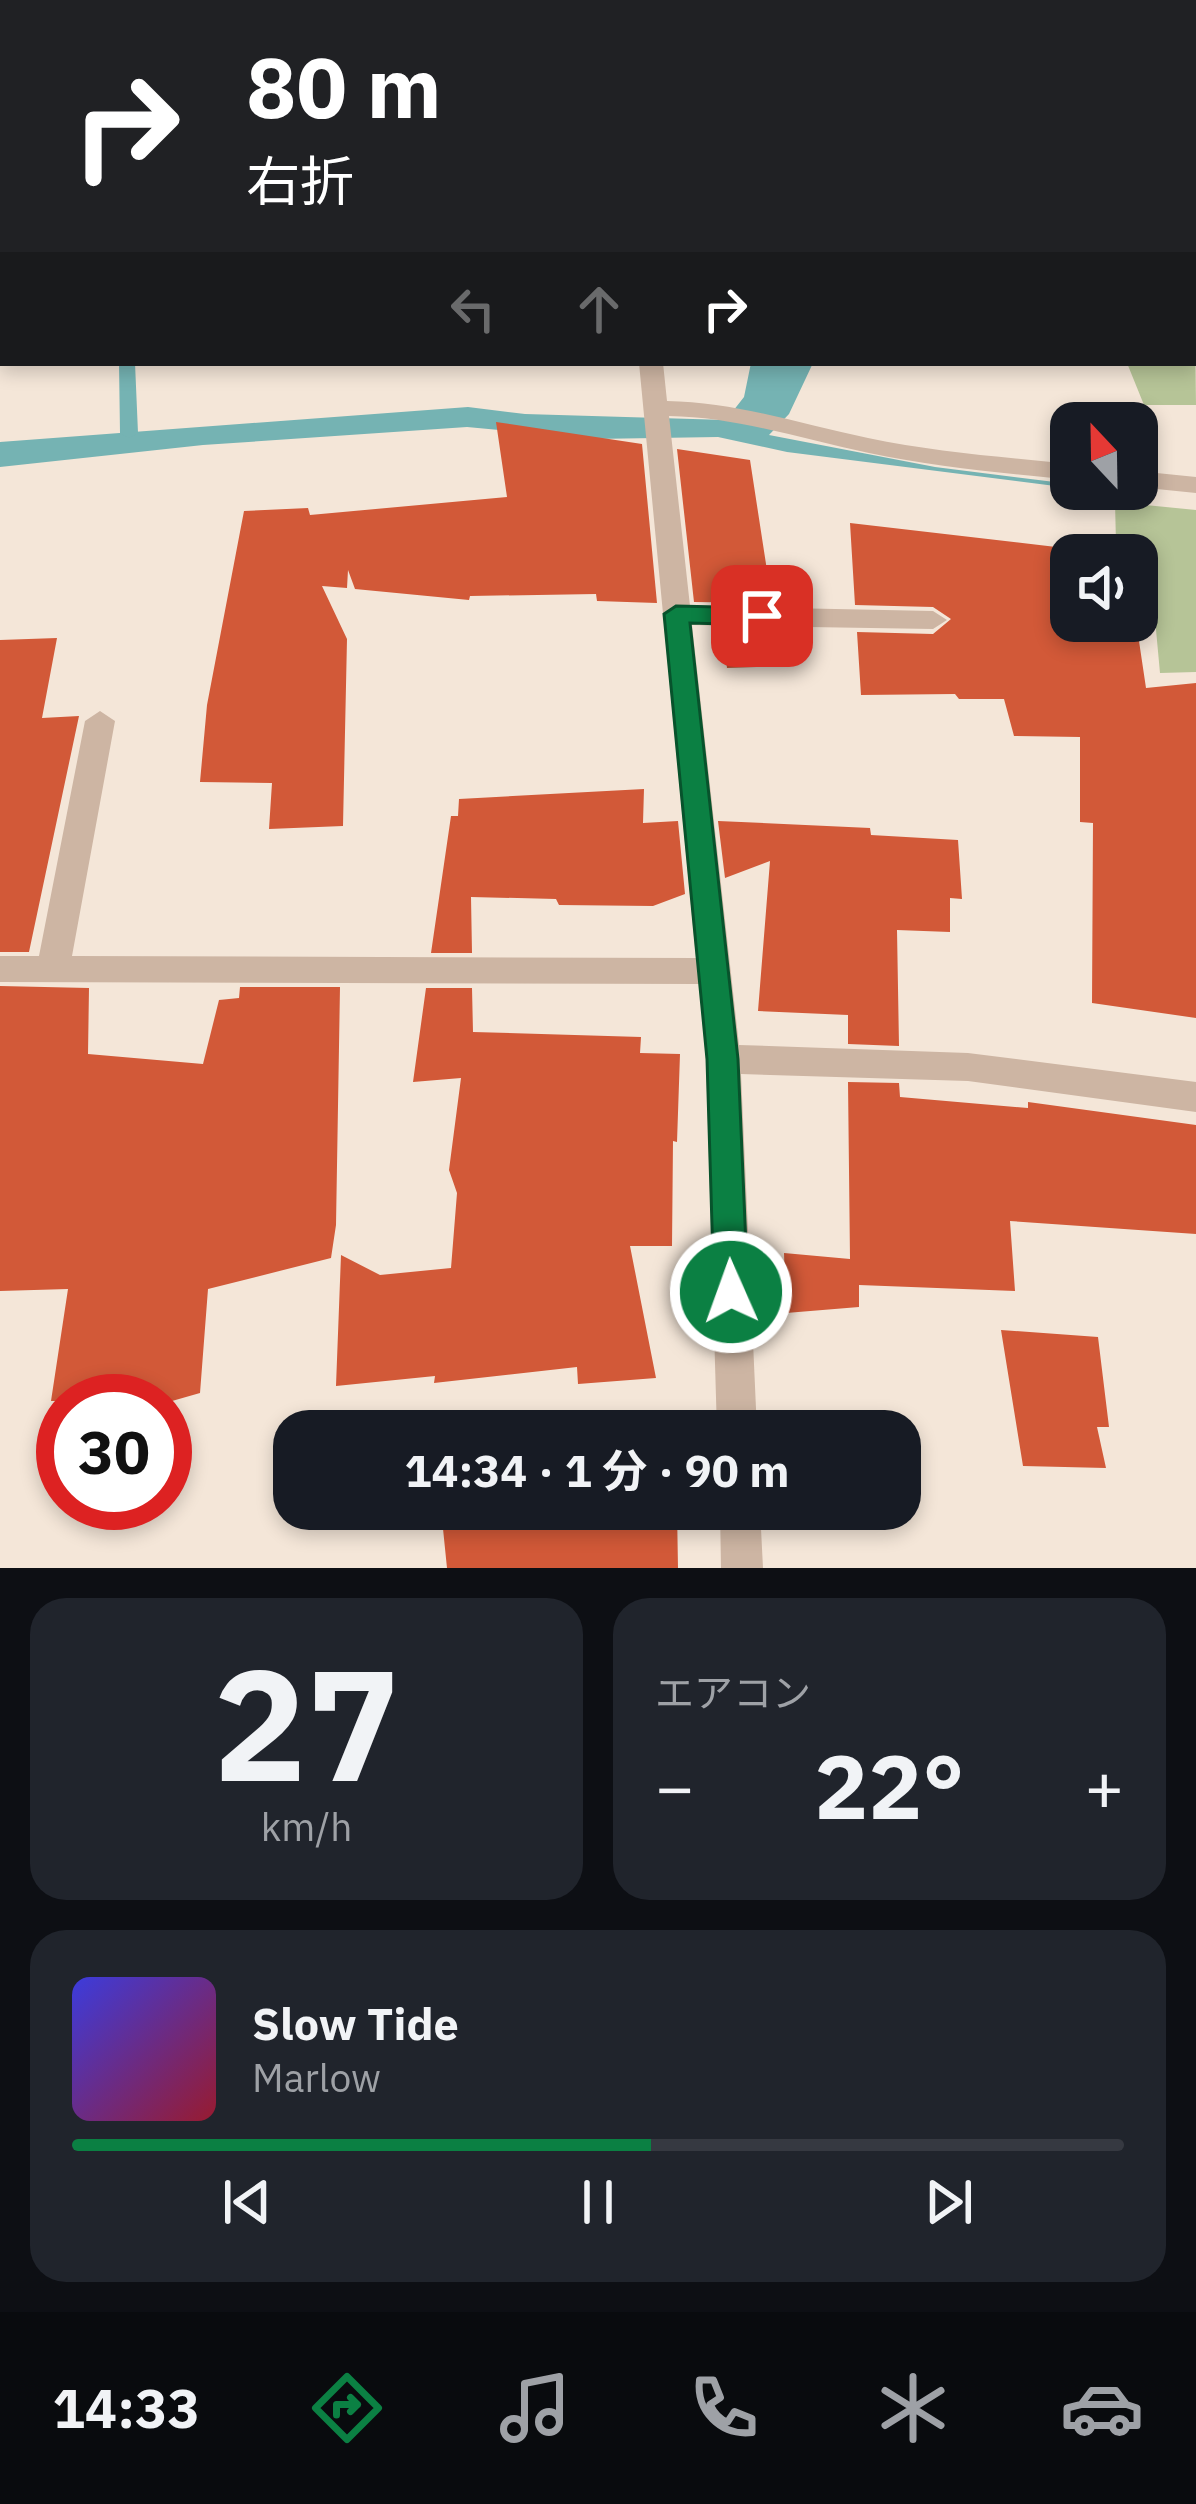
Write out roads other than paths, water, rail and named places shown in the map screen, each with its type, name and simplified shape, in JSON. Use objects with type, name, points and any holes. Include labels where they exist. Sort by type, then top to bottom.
[{"type":"street","points":[[651,366],[723,1059],[736,1410]]},
{"type":"street","points":[[656,408],[720,409],[797,431],[928,458],[1050,470]]},
{"type":"street","points":[[1158,481],[1196,485]]},
{"type":"street","points":[[676,614],[933,620]]},
{"type":"street","points":[[53,969],[100,722]]},
{"type":"street","points":[[0,969],[714,970]]},
{"type":"street","points":[[723,1059],[968,1066],[1196,1097]]},
{"type":"street","points":[[741,1530],[742,1568]]},
{"type":"water","points":[[750,366],[812,366],[789,414],[769,435],[935,467],[1050,481],[1050,485],[787,452],[718,437],[593,439],[467,427],[203,445],[0,467],[0,442],[468,407],[525,414],[726,420],[744,397]]},
{"type":"waterway","points":[[127,366],[129,433]]}]
